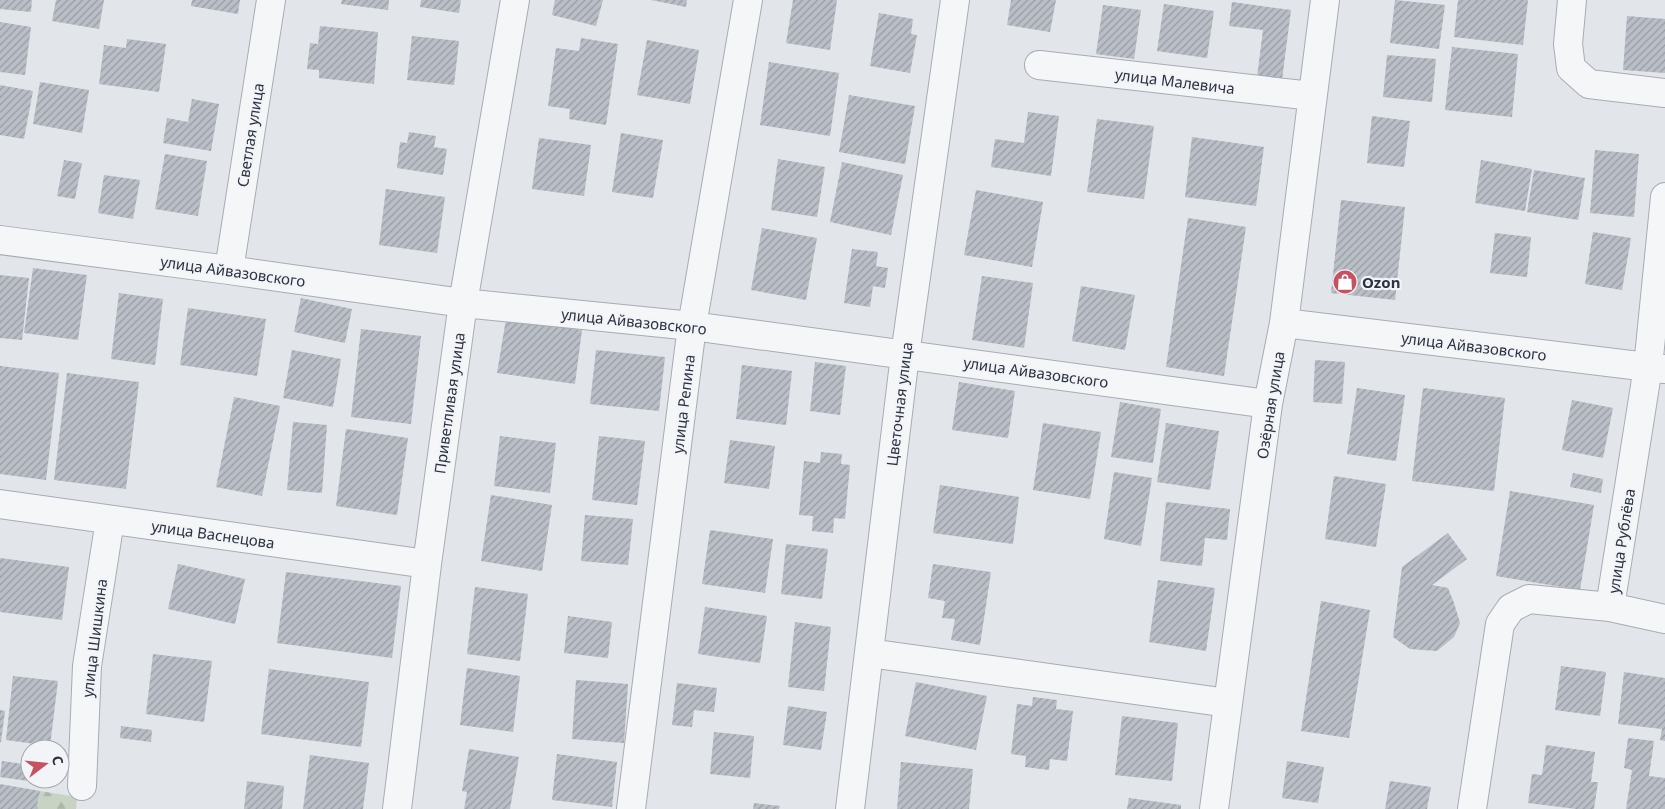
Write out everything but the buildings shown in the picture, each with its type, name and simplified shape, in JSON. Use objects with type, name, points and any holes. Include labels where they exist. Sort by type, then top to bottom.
[{"type":"street","name":"Светлая улица","points":[[229,270],[271,0]]},
{"type":"street","name":"Приветливая улица","points":[[398,809],[427,564],[463,303],[515,0]]},
{"type":"street","name":"улица Репина","points":[[631,809],[692,326],[748,0]]},
{"type":"street","name":"Цветочная улица","points":[[850,809],[905,355],[955,0]]},
{"type":"street","name":"Озёрная улица","points":[[1214,809],[1268,404],[1284,323],[1325,0]]},
{"type":"street","points":[[1572,0],[1568,44],[1572,68],[1589,84],[1665,93]]},
{"type":"street","name":"улица Малевича","points":[[1038,65],[1312,96]]},
{"type":"street","name":"улица Рублёва","points":[[1472,809],[1500,624],[1512,608],[1529,599],[1610,607],[1656,368],[1665,197]]},
{"type":"street","name":"улица Айвазовского","points":[[0,240],[463,303],[692,326],[1268,404]]},
{"type":"street","name":"улица Айвазовского","points":[[1284,323],[1656,368]]},
{"type":"street","name":"улица Васнецова","points":[[0,504],[427,564]]},
{"type":"street","name":"улица Шишкина","points":[[82,786],[87,666],[110,520]]},
{"type":"street","points":[[1610,607],[1665,619]]},
{"type":"street","points":[[868,653],[1228,703]]},
{"type":"green space","points":[[40,791],[77,797],[76,809],[0,809]]},
{"type":"place","name":"Ozon","points":[[1345,282]]}]
